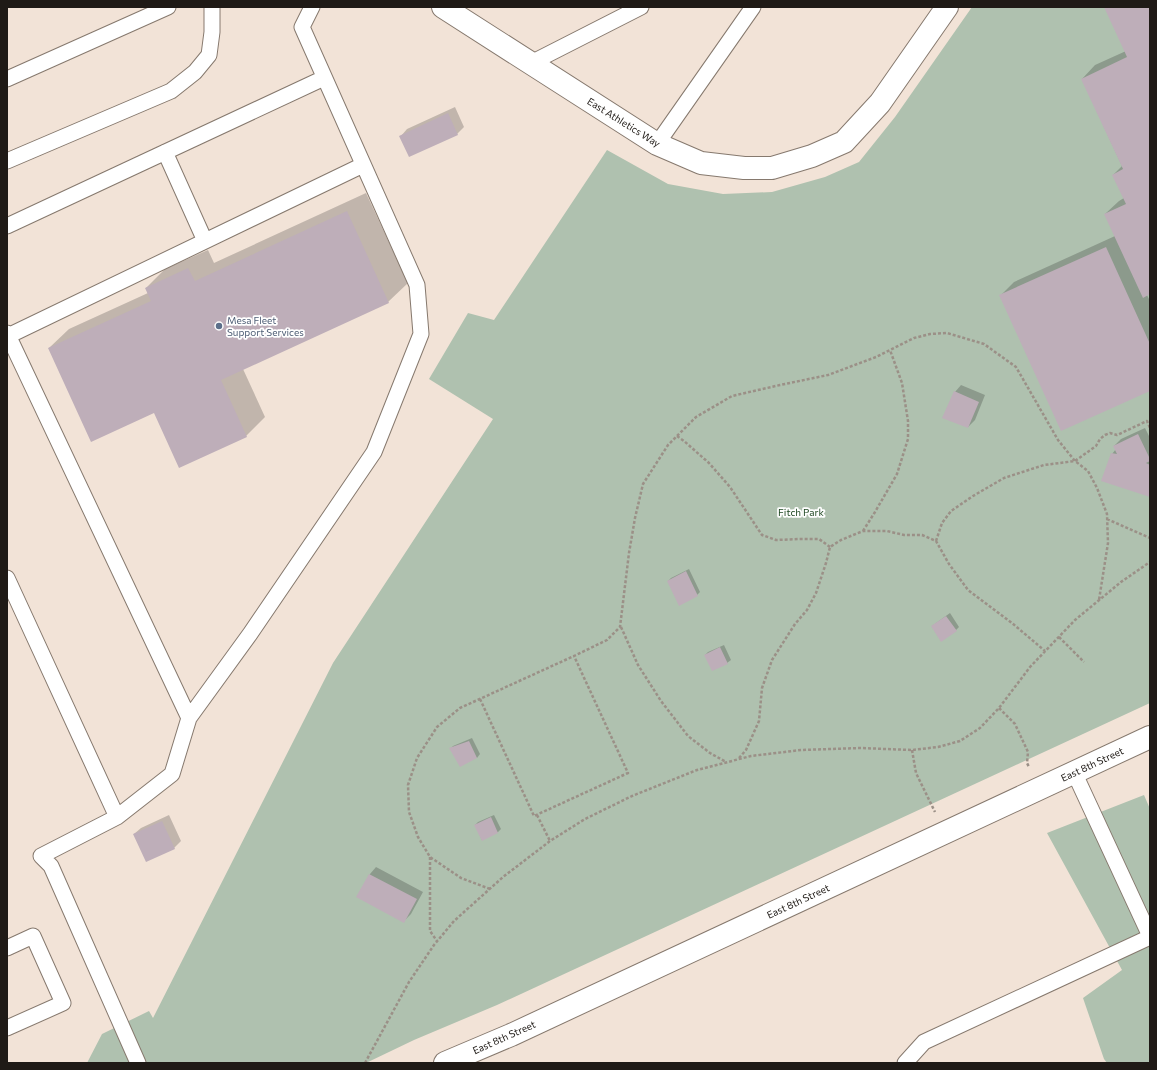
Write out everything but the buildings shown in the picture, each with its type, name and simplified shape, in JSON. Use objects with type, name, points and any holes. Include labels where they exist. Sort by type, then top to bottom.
[{"type":"street","name":"East Athletics Way","points":[[443,7],[657,144],[701,163],[744,168],[772,168],[812,156],[844,142],[880,103],[947,7]]},
{"type":"street","name":"East 8th Street","points":[[445,1063],[518,1032],[1150,737]]},
{"type":"lane","points":[[7,79],[168,7]]},
{"type":"lane","points":[[7,161],[171,90],[195,72],[209,55],[212,32],[212,7]]},
{"type":"lane","points":[[138,1063],[51,866],[41,856],[117,817],[172,774],[189,718],[250,634],[374,452],[421,334],[417,286],[302,27],[312,7]]},
{"type":"lane","points":[[531,63],[641,7]]},
{"type":"lane","points":[[657,144],[753,7]]},
{"type":"lane","points":[[7,226],[324,78]]},
{"type":"lane","points":[[165,152],[205,241]]},
{"type":"lane","points":[[189,718],[8,334],[363,165]]},
{"type":"lane","points":[[7,578],[117,817]]},
{"type":"lane","points":[[905,1063],[924,1042],[1150,936],[1074,772]]},
{"type":"lane","points":[[7,948],[33,936],[63,1003],[7,1028]]},
{"type":"path","points":[[726,763],[688,736],[660,701],[638,665],[620,627],[629,553],[643,484],[668,445],[696,417],[732,396],[828,375],[876,357],[914,338],[930,334],[947,333],[984,344],[1016,367],[1058,440],[1075,461],[1088,471],[1097,488],[1107,514],[1108,543],[1099,600]]},
{"type":"path","points":[[863,531],[876,512],[897,474],[908,438],[908,421],[902,383],[890,350]]},
{"type":"path","points":[[936,541],[942,523],[951,511],[1004,478],[1044,465],[1075,461],[1096,446],[1105,434],[1110,433],[1117,435],[1146,421],[1150,428]]},
{"type":"path","points":[[677,436],[709,463],[730,487],[762,535],[776,540],[818,539],[830,547]]},
{"type":"path","points":[[1107,519],[1150,538]]},
{"type":"path","points":[[738,760],[746,750],[759,721],[762,688],[772,660],[816,593],[830,547],[841,540],[863,531],[887,531],[904,536],[922,535],[936,541],[949,564],[968,590],[1012,623],[1045,651]]},
{"type":"path","points":[[365,1063],[409,982],[437,941],[454,920],[503,877],[550,841],[586,819],[632,796],[697,770],[751,756],[801,750],[860,748],[912,750],[938,747],[960,741],[980,728],[999,708],[1030,667],[1075,620],[1120,582],[1150,562]]},
{"type":"path","points":[[490,889],[461,878],[430,856],[418,837],[409,812],[408,785],[417,758],[437,727],[460,708],[607,640],[620,627]]},
{"type":"path","points":[[1059,637],[1084,662]]},
{"type":"path","points":[[480,698],[534,816],[628,773],[574,656]]},
{"type":"path","points":[[999,708],[1015,724],[1028,752],[1027,763],[1039,788]]},
{"type":"path","points":[[912,750],[916,773],[946,832]]},
{"type":"path","points":[[537,814],[550,841]]},
{"type":"path","points":[[430,856],[430,931],[437,941]]},
{"type":"green space","name":"Fitch Park","points":[[972,7],[1150,7],[1150,703],[497,1005],[414,1040],[366,1063],[87,1063],[102,1034],[149,1011],[153,1018],[333,663],[493,419],[429,379],[468,313],[494,320],[607,150],[668,184],[723,194],[772,192],[825,177],[859,162],[895,117]]},
{"type":"green space","points":[[1144,795],[1150,809],[1150,1063],[1107,1063],[1104,1059],[1083,998],[1122,970],[1047,833]]},
{"type":"place","name":"Mesa Fleet Support Services","points":[[219,326]]}]
